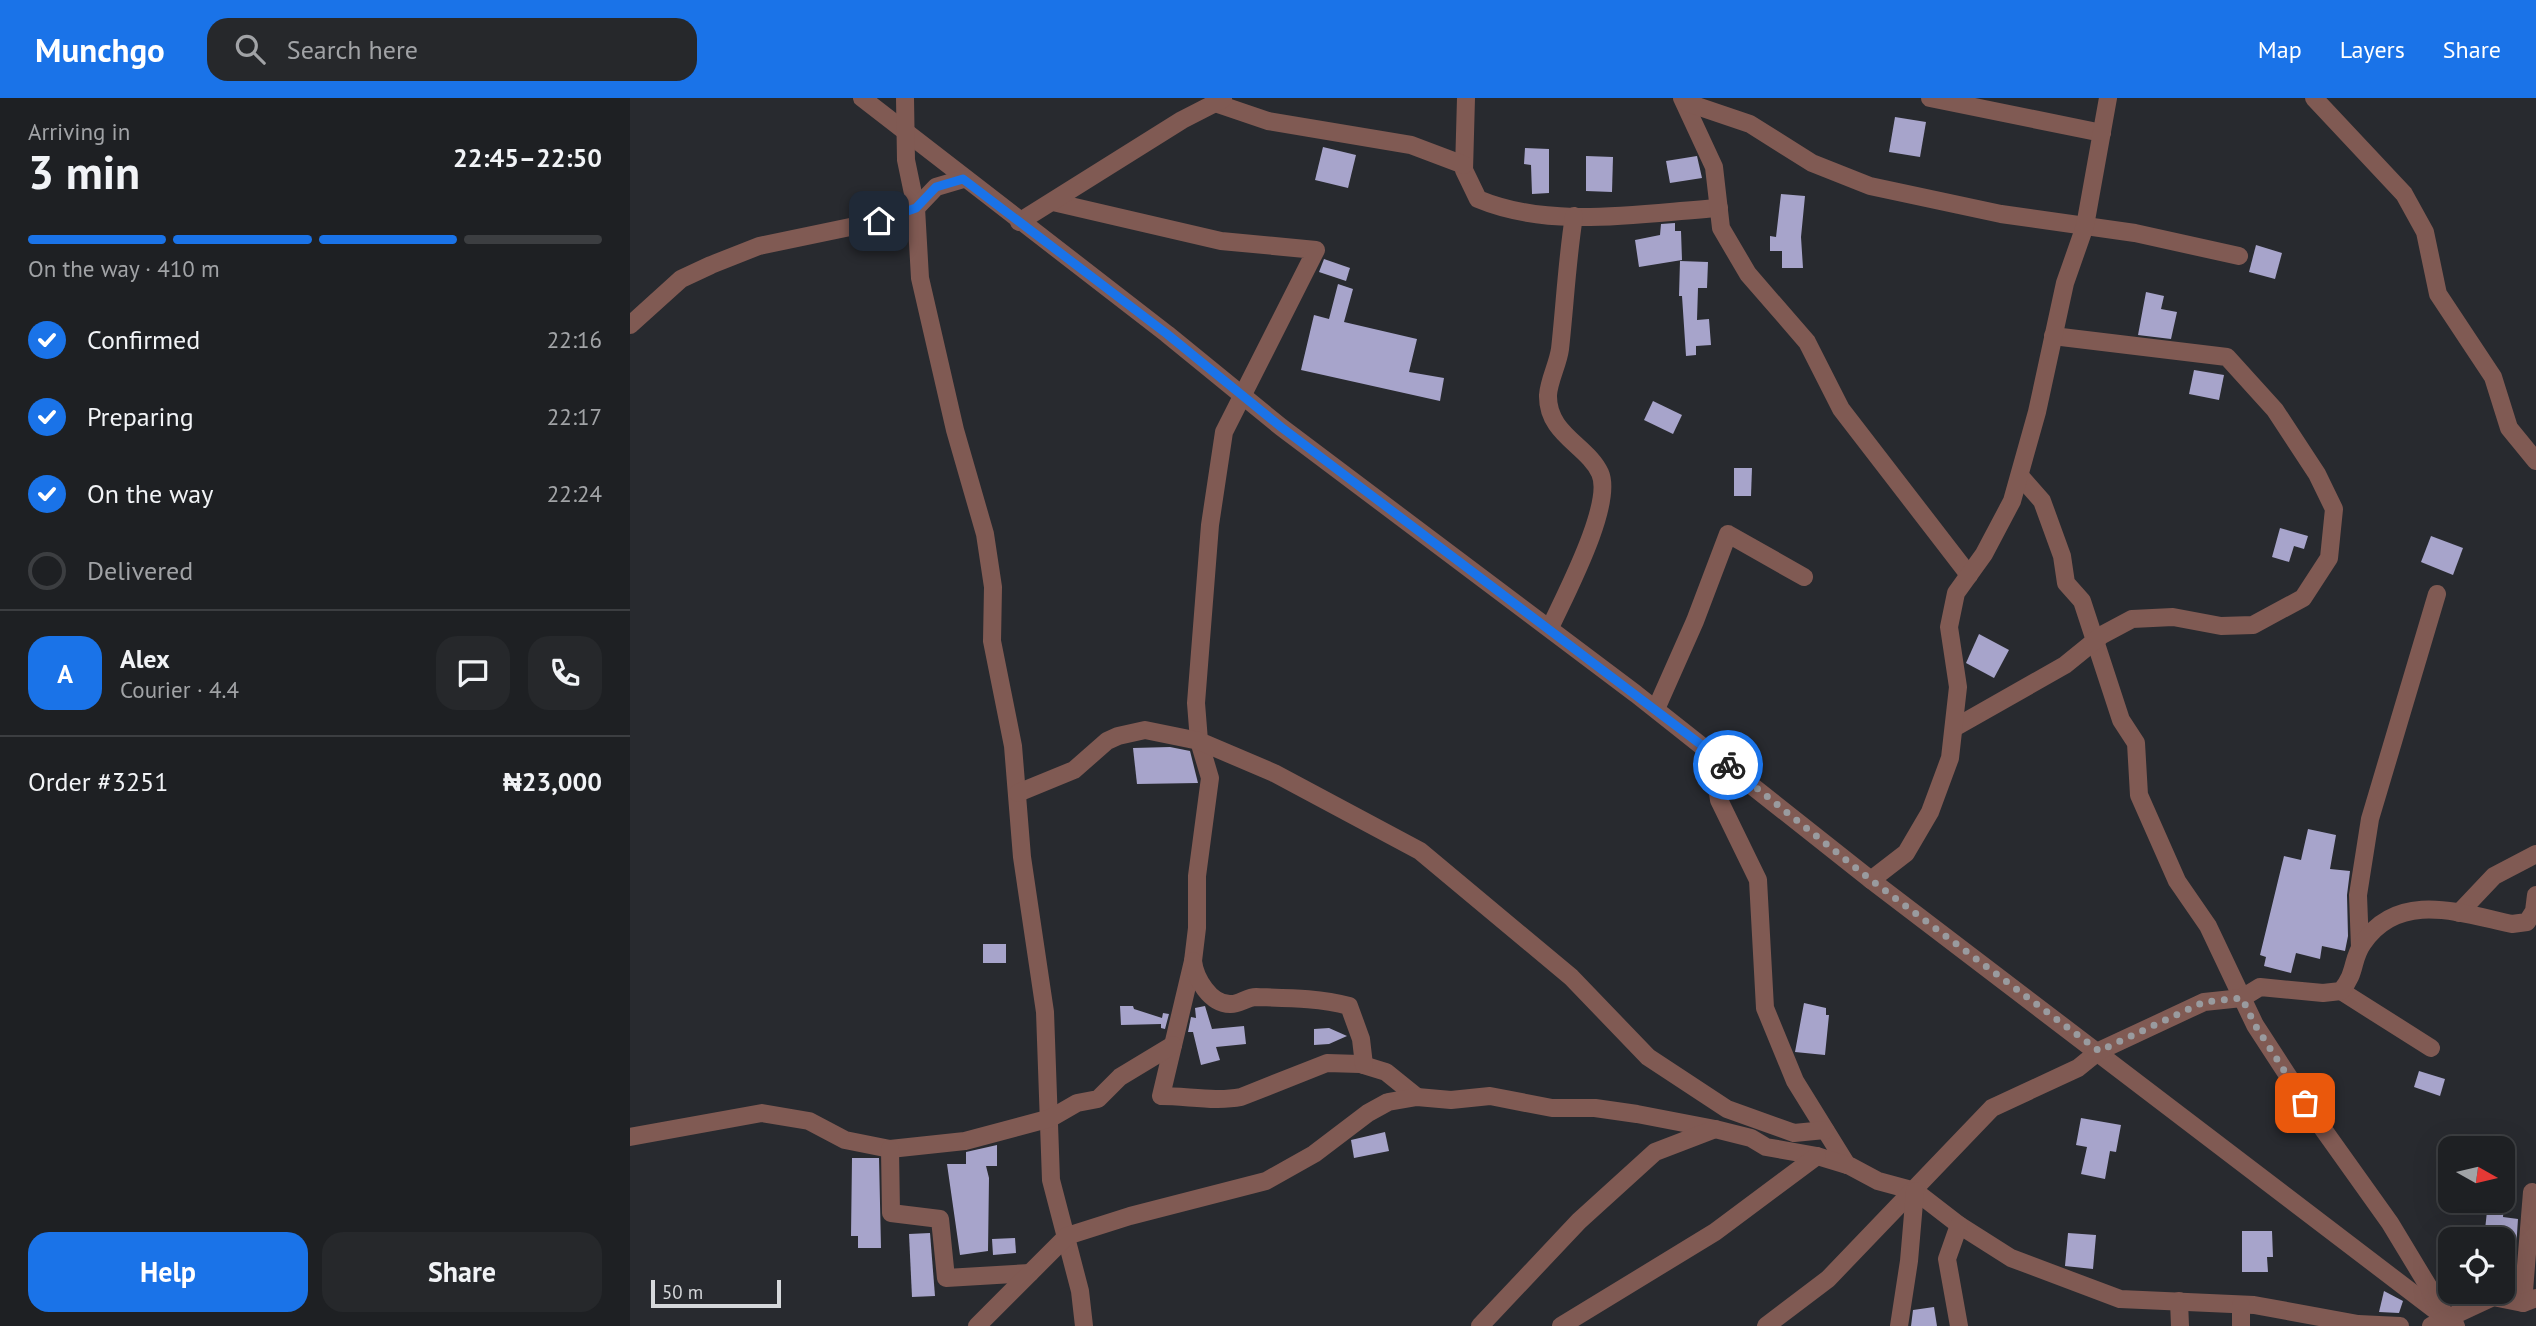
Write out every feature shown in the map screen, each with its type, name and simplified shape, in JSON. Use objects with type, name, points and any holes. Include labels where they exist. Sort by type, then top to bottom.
[{"type":"street","points":[[862,98],[1242,395],[1656,709],[1871,880],[2452,1322]]},
{"type":"street","points":[[905,98],[908,132],[906,160],[916,208],[920,278],[955,430],[985,534],[993,587],[992,641],[1013,746],[1022,857],[1045,1012],[1051,1118],[1051,1180],[1068,1236],[1080,1291],[1084,1326]]},
{"type":"street","points":[[1466,98],[1464,165],[1478,198],[1502,209],[1603,219],[1719,208]]},
{"type":"street","points":[[1930,98],[2102,132]]},
{"type":"street","points":[[1871,880],[1906,853],[1930,812],[1950,758],[1958,687],[1949,627],[1956,593],[2012,501],[2020,476],[2065,283],[2085,226],[2107,105],[2092,98]]},
{"type":"street","points":[[2314,98],[2404,194],[2425,232],[2438,294],[2493,377],[2509,428],[2536,461]]},
{"type":"street","points":[[1683,100],[1714,167],[1721,228],[1748,274],[1807,342],[1841,409],[1969,575]]},
{"type":"street","points":[[1683,100],[1750,124],[1812,163],[1870,186],[2001,214],[2135,233],[2239,256]]},
{"type":"street","points":[[1019,222],[1182,120],[1220,101],[1268,121],[1411,145],[1464,165]]},
{"type":"street","points":[[630,325],[681,279],[711,265],[760,246],[879,221],[916,208],[936,187],[963,179]]},
{"type":"street","points":[[1053,202],[1220,241],[1316,250],[1224,432],[1210,525],[1196,703],[1199,741],[1210,778],[1197,876],[1197,928],[1193,961],[1161,1096],[1234,1099],[1287,1081],[1307,1069],[1327,1063],[1364,1065],[1386,1072],[1417,1097]]},
{"type":"street","points":[[1550,628],[1589,541],[1604,491],[1600,472],[1554,422],[1548,396],[1559,351],[1564,281],[1574,216]]},
{"type":"street","points":[[1954,728],[2065,665],[2096,640],[2132,619],[2173,617],[2221,626],[2253,625],[2303,598],[2329,558],[2334,509],[2317,474],[2275,410],[2227,357],[2053,336]]},
{"type":"street","points":[[2020,476],[2042,501],[2062,556],[2066,583],[2082,601],[2121,720],[2136,743],[2139,794],[2177,881],[2208,926],[2255,1025],[2318,1122],[2390,1223],[2452,1322]]},
{"type":"street","points":[[1656,709],[1695,621],[1728,534],[1804,577]]},
{"type":"street","points":[[2341,991],[2353,978],[2360,947],[2358,895],[2370,819],[2437,593]]},
{"type":"street","points":[[1018,793],[1074,770],[1107,741],[1118,736],[1144,730],[1199,741],[1273,773],[1420,851],[1571,977],[1648,1057],[1727,1109],[1794,1133],[1825,1130]]},
{"type":"street","points":[[1712,753],[1719,800],[1758,880],[1765,1008],[1795,1080],[1847,1164]]},
{"type":"street","points":[[2459,912],[2494,876],[2536,854]]},
{"type":"street","points":[[2360,947],[2371,930],[2417,908],[2459,912],[2512,924],[2527,922],[2534,911],[2536,895]]},
{"type":"street","points":[[1193,961],[1194,971],[1205,989],[1216,999],[1230,1004],[1253,997],[1317,999],[1349,1006],[1361,1040],[1364,1065]]},
{"type":"street","points":[[1766,1326],[1828,1279],[1992,1108],[2078,1068],[2099,1051],[2204,1002],[2242,998],[2260,987],[2323,993],[2341,991],[2431,1048]]},
{"type":"street","points":[[630,1137],[762,1112],[810,1121],[845,1140],[890,1149],[965,1141],[1051,1118],[1077,1104],[1098,1099],[1120,1077],[1173,1045]]},
{"type":"street","points":[[977,1326],[1068,1236],[1130,1216],[1266,1181],[1314,1154],[1368,1113],[1388,1102],[1417,1097],[1451,1100],[1490,1096],[1552,1108],[1595,1108],[1715,1129],[1751,1138],[1766,1147],[1847,1164],[1878,1181],[1915,1191],[1959,1225],[2011,1258],[2120,1299],[2241,1305],[2358,1324],[2400,1326]]},
{"type":"street","points":[[1480,1326],[1578,1221],[1655,1152],[1715,1129]]},
{"type":"street","points":[[890,1149],[891,1213],[940,1219],[946,1278],[1030,1273]]},
{"type":"street","points":[[1560,1326],[1715,1232],[1817,1156]]},
{"type":"street","points":[[1899,1326],[1909,1261],[1915,1191]]},
{"type":"street","points":[[2431,1326],[2452,1322],[2493,1297],[2530,1300],[2532,1192]]},
{"type":"street","points":[[1959,1225],[1947,1259],[1959,1326]]},
{"type":"street","points":[[2179,1301],[2180,1326]]},
{"type":"street","points":[[2241,1305],[2241,1326]]},
{"type":"building","points":[[1895,117],[1926,122],[1920,157],[1889,152]]},
{"type":"building","points":[[1323,147],[1356,155],[1348,188],[1315,180]]},
{"type":"building","points":[[1525,148],[1549,149],[1549,193],[1532,194],[1531,165],[1524,164]]},
{"type":"building","points":[[1586,156],[1613,157],[1612,192],[1586,191]]},
{"type":"building","points":[[1697,156],[1702,178],[1670,183],[1666,161]]},
{"type":"building","points":[[1781,194],[1805,196],[1801,237],[1803,268],[1782,268],[1782,251],[1770,251],[1770,236],[1776,237]]},
{"type":"building","points":[[1675,223],[1675,231],[1681,231],[1682,260],[1639,267],[1635,240],[1660,235],[1661,224]]},
{"type":"building","points":[[2256,245],[2282,253],[2275,279],[2249,272]]},
{"type":"building","points":[[1324,259],[1350,268],[1346,281],[1319,272]]},
{"type":"building","points":[[1680,261],[1708,262],[1707,288],[1698,288],[1697,320],[1709,319],[1711,345],[1696,346],[1696,355],[1686,356],[1682,296],[1679,296]]},
{"type":"building","points":[[1338,284],[1353,289],[1344,322],[1417,339],[1409,372],[1444,378],[1440,401],[1301,370],[1314,315],[1329,319]]},
{"type":"building","points":[[2146,292],[2164,296],[2161,309],[2177,312],[2171,339],[2138,335]]},
{"type":"building","points":[[2194,370],[2224,375],[2219,400],[2189,394]]},
{"type":"building","points":[[1653,401],[1682,415],[1673,434],[1644,420]]},
{"type":"building","points":[[1734,468],[1752,468],[1751,496],[1734,496]]},
{"type":"building","points":[[2280,528],[2308,536],[2304,549],[2294,546],[2289,562],[2272,557]]},
{"type":"building","points":[[2431,536],[2463,548],[2453,575],[2421,562]]},
{"type":"building","points":[[1979,634],[2009,650],[1994,678],[1966,663]]},
{"type":"building","points":[[1170,747],[1190,751],[1198,783],[1137,784],[1133,748]]},
{"type":"building","points":[[2308,829],[2336,835],[2330,869],[2350,871],[2347,895],[2348,936],[2345,951],[2322,946],[2320,959],[2296,953],[2291,973],[2264,966],[2266,957],[2260,955],[2284,856],[2301,860]]},
{"type":"building","points":[[983,944],[1006,944],[1006,963],[983,963]]},
{"type":"building","points":[[1804,1003],[1826,1008],[1826,1015],[1829,1015],[1825,1055],[1795,1052]]},
{"type":"building","points":[[1120,1006],[1133,1006],[1134,1009],[1162,1018],[1163,1013],[1169,1014],[1165,1029],[1161,1028],[1161,1024],[1121,1025]]},
{"type":"building","points":[[1205,1006],[1212,1029],[1244,1026],[1246,1044],[1216,1047],[1220,1060],[1201,1065],[1193,1032],[1188,1032],[1191,1017],[1196,1018],[1195,1008]]},
{"type":"building","points":[[1329,1028],[1347,1036],[1329,1044],[1314,1045],[1314,1029]]},
{"type":"building","points":[[2419,1071],[2445,1079],[2440,1096],[2414,1087]]},
{"type":"building","points":[[2081,1118],[2121,1125],[2116,1152],[2110,1151],[2105,1179],[2081,1174],[2087,1147],[2076,1145]]},
{"type":"building","points":[[1385,1132],[1389,1151],[1354,1158],[1351,1140]]},
{"type":"building","points":[[997,1145],[997,1166],[986,1166],[989,1178],[988,1251],[960,1255],[947,1164],[966,1164],[966,1152]]},
{"type":"building","points":[[852,1158],[879,1158],[881,1248],[858,1248],[858,1236],[851,1236]]},
{"type":"building","points":[[2487,1213],[2503,1213],[2503,1217],[2518,1219],[2515,1264],[2515,1227],[2485,1227]]},
{"type":"building","points":[[2242,1231],[2272,1231],[2273,1257],[2267,1257],[2268,1272],[2242,1272]]},
{"type":"building","points":[[930,1233],[935,1296],[912,1297],[909,1234]]},
{"type":"building","points":[[2068,1233],[2096,1235],[2093,1269],[2065,1266]]},
{"type":"building","points":[[1015,1238],[1016,1253],[993,1255],[992,1239]]},
{"type":"building","points":[[2384,1291],[2403,1301],[2399,1313],[2379,1312]]},
{"type":"building","points":[[1934,1307],[1937,1326],[1911,1326],[1913,1310]]},
{"type":"way so far","points":[[1728,765],[1871,880],[2099,1051],[2204,1002],[2242,998],[2255,1025],[2305,1103]]},
{"type":"route","points":[[879,221],[916,208],[936,187],[963,179],[1167,334],[1281,427],[1728,765]]}]
